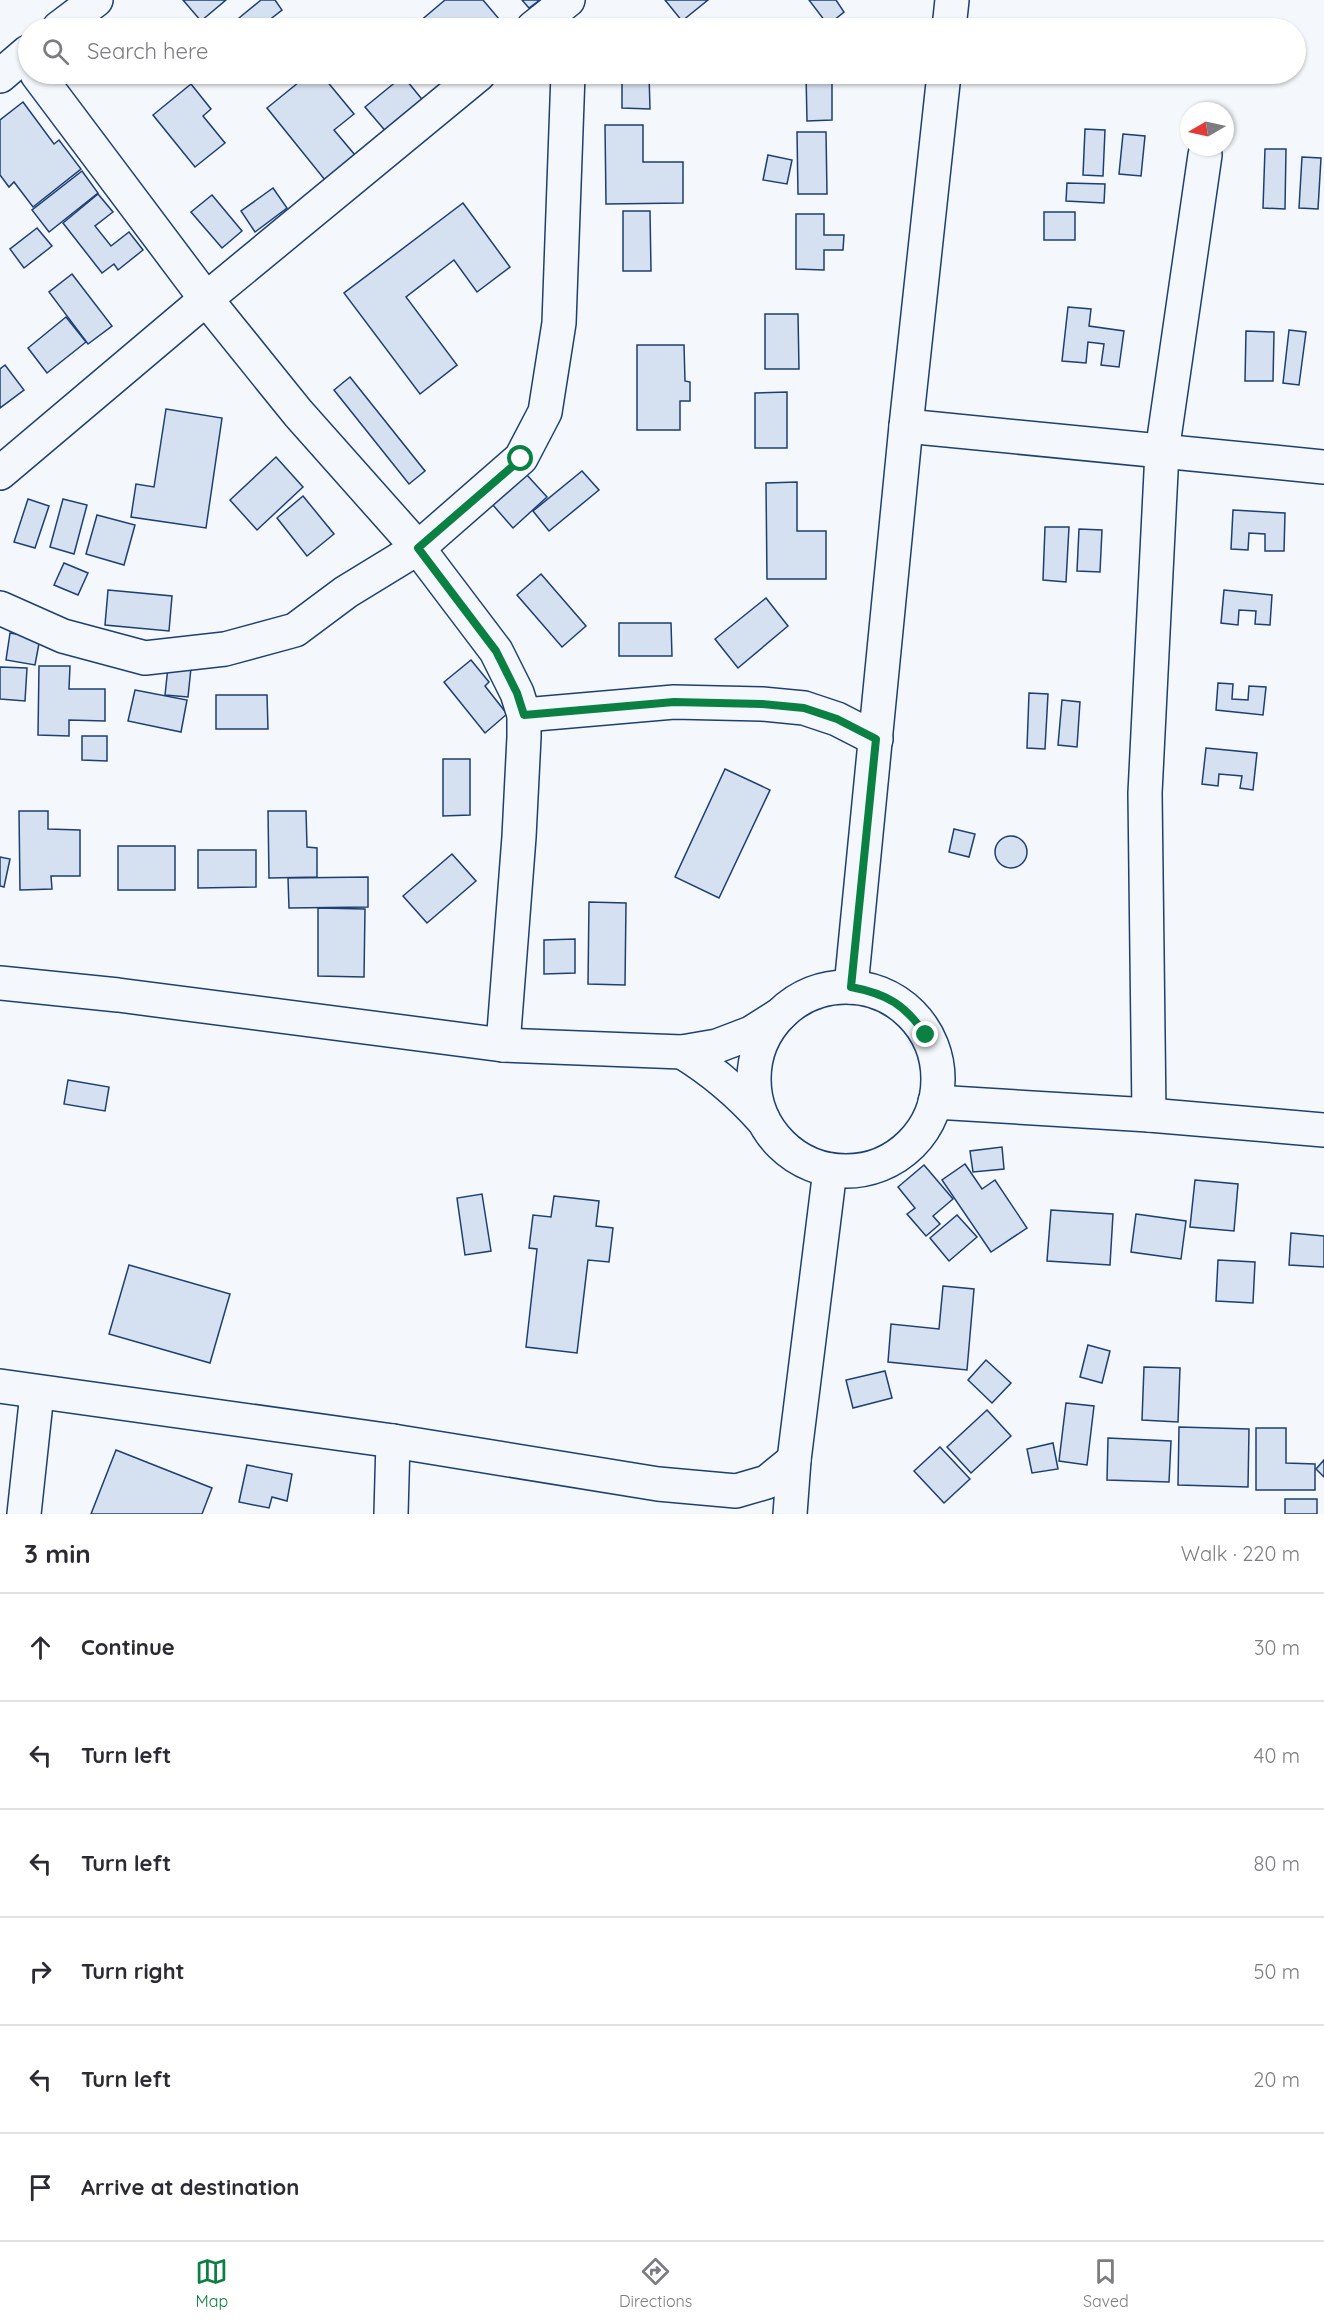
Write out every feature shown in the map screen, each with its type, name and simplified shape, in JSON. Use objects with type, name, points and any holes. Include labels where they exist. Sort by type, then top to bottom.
[{"type":"street","points":[[72,18],[96,0]]},
{"type":"street","points":[[546,18],[568,0]]},
{"type":"street","points":[[574,18],[577,0]]},
{"type":"street","points":[[950,18],[952,0]]},
{"type":"street","points":[[39,84],[206,299],[298,413],[418,548],[496,651],[517,693],[524,715],[519,837],[503,1045]]},
{"type":"street","points":[[0,473],[206,299],[467,84]]},
{"type":"street","points":[[0,608],[63,636],[145,658],[225,649],[295,630],[346,592],[418,548],[521,459],[545,412],[559,323],[568,84]]},
{"type":"street","points":[[851,987],[906,426],[943,84]]},
{"type":"street","points":[[1149,1115],[1145,793],[1162,452],[1205,156]]},
{"type":"street","points":[[906,426],[1324,467]]},
{"type":"street","points":[[524,715],[674,702],[762,704],[804,708],[837,719],[876,739]]},
{"type":"street","points":[[0,983],[118,995],[503,1045],[682,1052],[717,1046],[751,1033],[813,993],[832,988],[851,987],[874,991],[895,1001],[913,1016],[926,1035],[935,1056],[937,1079],[935,1102],[928,1121],[903,1151],[869,1168],[849,1171],[830,1170],[810,1164],[793,1154],[778,1141],[735,1090],[713,1071],[682,1052]]},
{"type":"street","points":[[766,1124],[756,1095],[755,1065],[760,1046],[769,1029],[781,1014]]},
{"type":"street","points":[[935,1102],[1149,1115],[1324,1130]]},
{"type":"street","points":[[0,1386],[37,1393],[393,1441],[658,1484],[736,1491],[789,1514],[830,1170]]},
{"type":"street","points":[[24,1514],[37,1393]]},
{"type":"street","points":[[391,1514],[393,1441]]},
{"type":"street","points":[[736,1491],[767,1482],[794,1460]]},
{"type":"building","points":[[183,0],[226,0],[205,18],[198,18]]},
{"type":"building","points":[[261,0],[275,0],[282,10],[272,18],[239,18]]},
{"type":"building","points":[[445,0],[483,0],[498,18],[424,18]]},
{"type":"building","points":[[522,0],[540,0],[529,8]]},
{"type":"building","points":[[665,0],[708,0],[686,18],[680,18]]},
{"type":"building","points":[[809,0],[836,0],[844,12],[837,18],[823,18]]},
{"type":"building","points":[[191,84],[211,109],[203,116],[225,143],[195,167],[153,115]]},
{"type":"building","points":[[297,84],[329,84],[354,114],[334,130],[355,155],[325,180],[267,108]]},
{"type":"building","points":[[393,84],[410,84],[425,103],[388,134],[365,107]]},
{"type":"building","points":[[622,84],[649,84],[650,109],[622,108]]},
{"type":"building","points":[[806,84],[832,84],[832,120],[807,121]]},
{"type":"building","points":[[23,102],[54,144],[59,140],[81,169],[33,207],[14,182],[9,187],[0,175],[0,120]]},
{"type":"building","points":[[605,125],[643,125],[643,162],[683,162],[683,203],[606,204]]},
{"type":"building","points":[[1085,129],[1105,130],[1103,176],[1083,175]]},
{"type":"building","points":[[797,132],[826,132],[827,194],[798,194]]},
{"type":"building","points":[[1123,134],[1145,136],[1141,176],[1119,174]]},
{"type":"building","points":[[1265,149],[1286,149],[1285,209],[1263,208]]},
{"type":"building","points":[[768,155],[792,160],[787,184],[763,180]]},
{"type":"building","points":[[1302,157],[1321,158],[1318,209],[1299,208]]},
{"type":"building","points":[[82,171],[98,193],[49,232],[32,210]]},
{"type":"building","points":[[1067,183],[1105,184],[1104,203],[1066,201]]},
{"type":"building","points":[[273,188],[287,208],[255,232],[241,211]]},
{"type":"building","points":[[98,194],[113,212],[95,226],[111,246],[129,232],[143,250],[118,270],[114,264],[102,273],[63,223]]},
{"type":"building","points":[[212,195],[242,231],[222,248],[191,212]]},
{"type":"building","points":[[463,203],[510,267],[477,292],[454,260],[406,297],[457,365],[420,394],[344,293]]},
{"type":"building","points":[[623,211],[650,211],[651,271],[623,271]]},
{"type":"building","points":[[1044,212],[1075,212],[1075,240],[1044,240]]},
{"type":"building","points":[[796,214],[824,214],[824,235],[844,235],[843,250],[824,250],[824,270],[796,269]]},
{"type":"building","points":[[37,228],[52,246],[24,268],[10,249]]},
{"type":"building","points":[[72,274],[112,326],[88,344],[49,292]]},
{"type":"building","points":[[1068,307],[1091,309],[1089,326],[1124,331],[1119,367],[1101,365],[1104,344],[1088,342],[1086,363],[1062,361]]},
{"type":"building","points":[[765,314],[798,314],[799,369],[765,369]]},
{"type":"building","points":[[66,317],[86,342],[47,373],[28,348]]},
{"type":"building","points":[[1289,330],[1306,332],[1299,385],[1283,383]]},
{"type":"building","points":[[1246,331],[1274,332],[1273,381],[1245,381]]},
{"type":"building","points":[[637,345],[684,345],[685,381],[690,382],[690,401],[680,401],[680,430],[637,430]]},
{"type":"building","points":[[5,365],[24,390],[0,408],[0,369]]},
{"type":"building","points":[[350,377],[425,471],[409,484],[334,390]]},
{"type":"building","points":[[787,392],[787,448],[755,448],[755,393]]},
{"type":"building","points":[[166,409],[222,418],[206,528],[131,517],[136,484],[154,487]]},
{"type":"building","points":[[276,457],[303,487],[257,530],[230,500]]},
{"type":"building","points":[[582,471],[599,490],[549,531],[533,511]]},
{"type":"building","points":[[526,474],[547,497],[513,528],[492,504]]},
{"type":"building","points":[[797,482],[797,531],[826,531],[826,579],[767,579],[766,483]]},
{"type":"building","points":[[303,496],[334,534],[307,556],[277,518]]},
{"type":"building","points":[[28,499],[49,506],[35,548],[14,542]]},
{"type":"building","points":[[63,499],[87,505],[74,554],[50,547]]},
{"type":"building","points":[[1233,510],[1285,513],[1284,551],[1265,551],[1265,534],[1249,533],[1248,550],[1231,549]]},
{"type":"building","points":[[97,515],[135,525],[124,565],[86,554]]},
{"type":"building","points":[[1045,527],[1069,527],[1066,582],[1043,580]]},
{"type":"building","points":[[1079,529],[1102,530],[1100,572],[1077,571]]},
{"type":"building","points":[[64,563],[88,573],[78,595],[54,585]]},
{"type":"building","points":[[541,574],[586,626],[562,647],[517,595]]},
{"type":"building","points":[[108,590],[172,596],[169,631],[105,625]]},
{"type":"building","points":[[1224,590],[1272,595],[1270,625],[1255,624],[1256,611],[1239,610],[1238,625],[1221,623]]},
{"type":"building","points":[[766,598],[788,626],[738,668],[715,639]]},
{"type":"building","points":[[619,623],[671,623],[672,656],[619,656]]},
{"type":"building","points":[[10,633],[40,638],[35,665],[6,660]]},
{"type":"building","points":[[471,660],[489,682],[485,686],[507,714],[485,733],[444,682]]},
{"type":"building","points":[[39,666],[70,666],[69,689],[105,689],[105,721],[69,720],[69,736],[38,735]]},
{"type":"building","points":[[0,667],[27,668],[25,701],[0,699]]},
{"type":"building","points":[[168,667],[191,668],[188,697],[165,695]]},
{"type":"building","points":[[1218,683],[1233,684],[1232,699],[1248,700],[1249,686],[1266,687],[1263,715],[1216,710]]},
{"type":"building","points":[[135,690],[187,700],[181,732],[128,721]]},
{"type":"building","points":[[1029,693],[1048,694],[1045,749],[1027,748]]},
{"type":"building","points":[[216,695],[267,695],[268,729],[216,729]]},
{"type":"building","points":[[1062,700],[1080,702],[1077,747],[1058,745]]},
{"type":"building","points":[[82,736],[107,736],[107,761],[82,760]]},
{"type":"building","points":[[1206,748],[1257,753],[1253,790],[1240,788],[1242,776],[1219,774],[1218,786],[1202,784]]},
{"type":"building","points":[[443,759],[470,759],[470,815],[443,816]]},
{"type":"building","points":[[725,769],[770,790],[719,898],[675,877]]},
{"type":"building","points":[[19,811],[48,811],[48,829],[80,830],[80,876],[51,876],[52,889],[20,890]]},
{"type":"building","points":[[268,811],[306,811],[307,847],[317,848],[317,877],[269,878]]},
{"type":"building","points":[[954,829],[975,834],[969,857],[949,852]]},
{"type":"building","points":[[1011,836],[1023,840],[1027,852],[1023,864],[1011,868],[999,864],[995,852],[999,840]]},
{"type":"building","points":[[118,846],[175,846],[175,890],[118,890]]},
{"type":"building","points":[[198,850],[256,850],[256,887],[198,888]]},
{"type":"building","points":[[452,854],[476,881],[427,923],[403,896]]},
{"type":"building","points":[[0,857],[10,859],[4,887],[0,886]]},
{"type":"building","points":[[368,877],[368,907],[289,908],[288,878]]},
{"type":"building","points":[[589,902],[626,903],[625,985],[588,984]]},
{"type":"building","points":[[318,908],[365,909],[364,977],[318,976]]},
{"type":"building","points":[[575,939],[575,973],[544,974],[544,940]]},
{"type":"building","points":[[68,1080],[109,1087],[105,1111],[64,1104]]},
{"type":"building","points":[[1002,1147],[1004,1169],[973,1172],[970,1151]]},
{"type":"building","points":[[965,1164],[982,1189],[995,1180],[1027,1228],[991,1252],[942,1180]]},
{"type":"building","points":[[924,1165],[953,1199],[933,1216],[940,1224],[926,1236],[907,1214],[915,1208],[898,1187]]},
{"type":"building","points":[[1195,1180],[1238,1184],[1234,1231],[1190,1227]]},
{"type":"building","points":[[482,1194],[491,1251],[465,1255],[457,1198]]},
{"type":"building","points":[[554,1196],[599,1201],[596,1226],[613,1228],[609,1262],[588,1260],[577,1353],[526,1347],[537,1249],[529,1248],[533,1215],[551,1217]]},
{"type":"building","points":[[1051,1210],[1113,1214],[1110,1265],[1047,1261]]},
{"type":"building","points":[[1136,1214],[1186,1221],[1181,1259],[1131,1252]]},
{"type":"building","points":[[957,1215],[977,1237],[949,1261],[930,1238]]},
{"type":"building","points":[[1291,1233],[1324,1236],[1324,1267],[1289,1265]]},
{"type":"building","points":[[1218,1260],[1255,1262],[1253,1303],[1216,1301]]},
{"type":"building","points":[[129,1265],[230,1294],[210,1363],[109,1334]]},
{"type":"building","points":[[943,1286],[974,1289],[967,1370],[888,1362],[891,1324],[939,1329]]},
{"type":"building","points":[[1088,1345],[1110,1351],[1102,1383],[1080,1377]]},
{"type":"building","points":[[986,1360],[1011,1383],[992,1403],[968,1380]]},
{"type":"building","points":[[1144,1367],[1180,1368],[1178,1422],[1142,1420]]},
{"type":"building","points":[[885,1371],[892,1398],[853,1408],[846,1380]]},
{"type":"building","points":[[1066,1403],[1094,1406],[1087,1465],[1059,1461]]},
{"type":"building","points":[[987,1410],[1011,1436],[971,1473],[947,1447]]},
{"type":"building","points":[[1179,1427],[1249,1429],[1248,1487],[1178,1485]]},
{"type":"building","points":[[1256,1428],[1286,1428],[1286,1463],[1315,1464],[1315,1490],[1256,1490]]},
{"type":"building","points":[[1108,1438],[1171,1441],[1169,1482],[1107,1480]]},
{"type":"building","points":[[1053,1443],[1058,1469],[1032,1473],[1027,1449]]},
{"type":"building","points":[[940,1447],[970,1479],[944,1503],[914,1471]]},
{"type":"building","points":[[116,1450],[212,1488],[202,1514],[91,1514]]},
{"type":"building","points":[[1324,1460],[1324,1477],[1316,1469]]},
{"type":"building","points":[[247,1465],[292,1474],[287,1501],[272,1497],[269,1508],[239,1502]]},
{"type":"building","points":[[1285,1499],[1317,1499],[1317,1514],[1285,1514]]},
{"type":"route","points":[[521,459],[418,548],[496,651],[517,693],[524,715],[674,702],[762,704],[804,708],[837,719],[876,739],[851,987],[874,991],[895,1001],[913,1016],[926,1035]]}]
